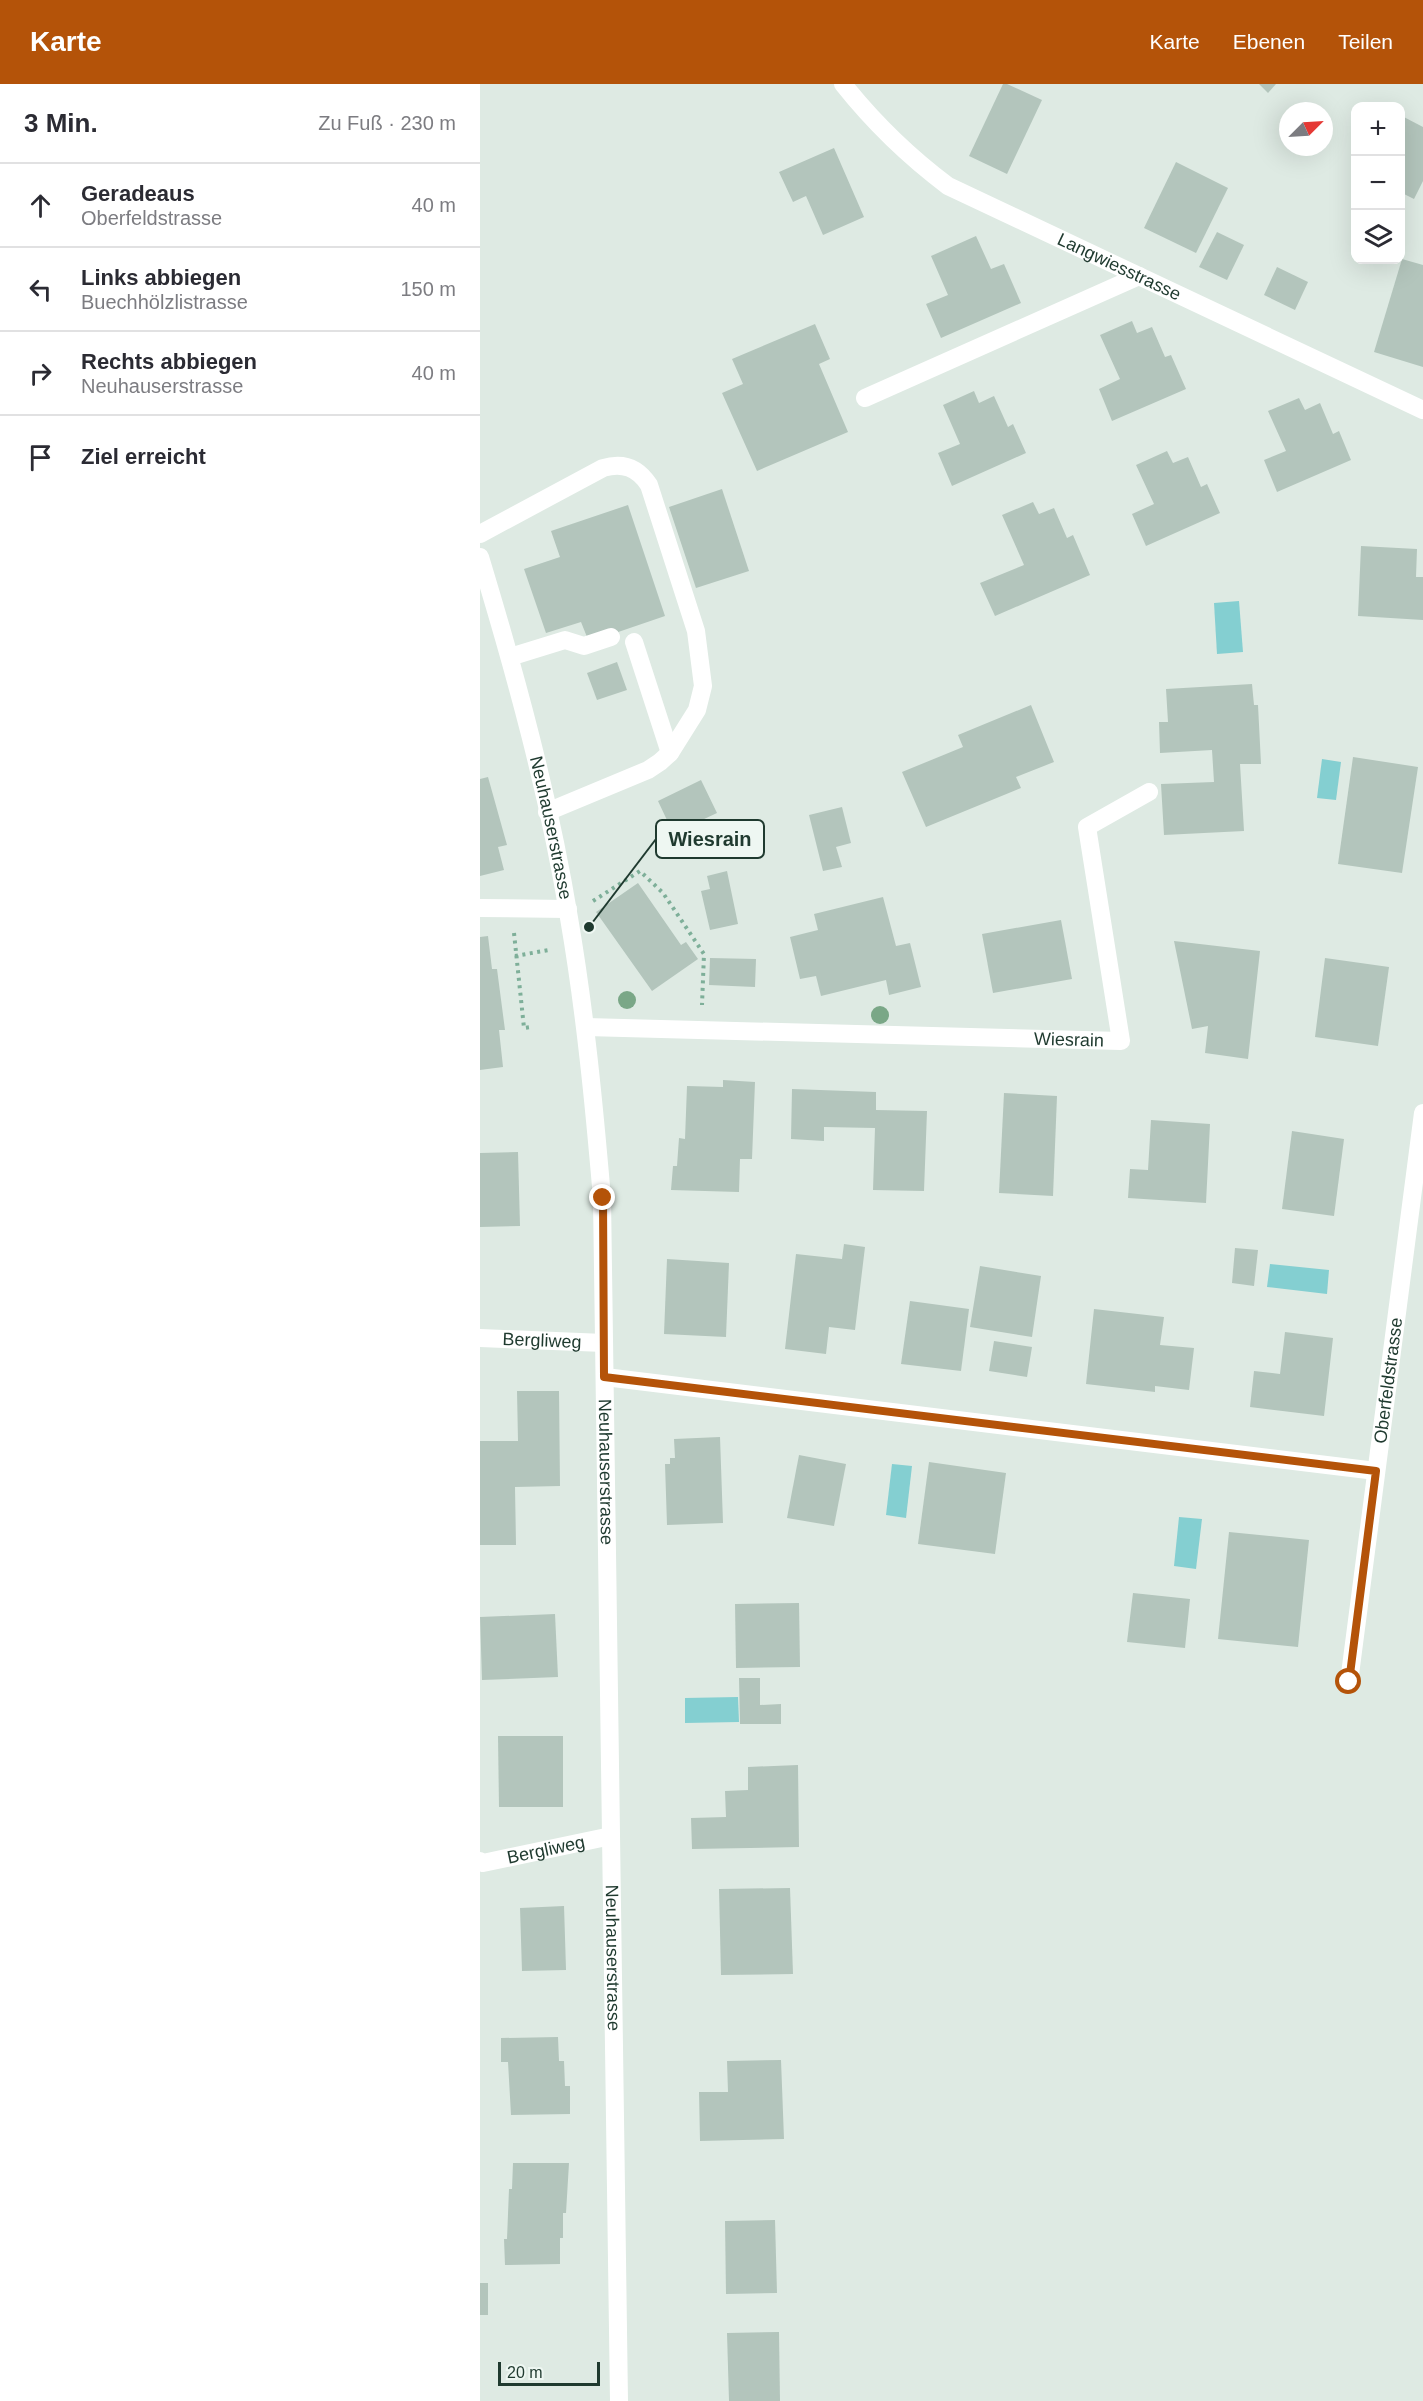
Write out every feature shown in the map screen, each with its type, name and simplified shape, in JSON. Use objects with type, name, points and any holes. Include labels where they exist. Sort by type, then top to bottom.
[{"type":"street","name":"Langwiesstrasse","points":[[843,84],[866,112],[912,159],[948,186],[1423,410]]},
{"type":"street","points":[[865,398],[1139,276]]},
{"type":"street","points":[[480,534],[603,468],[624,465],[635,469],[649,485],[696,631],[703,686],[697,710],[670,753],[648,770],[548,812]]},
{"type":"street","name":"Neuhauserstrasse","points":[[480,557],[510,657],[548,812],[568,909],[586,1027],[603,1198],[619,2401]]},
{"type":"street","points":[[510,657],[565,640],[584,646],[611,638]]},
{"type":"street","points":[[633,642],[670,753]]},
{"type":"street","name":"Wiesrain","points":[[586,1027],[1120,1041],[1087,827],[1149,792]]},
{"type":"street","points":[[480,908],[568,909]]},
{"type":"street","name":"Oberfeldstrasse","points":[[1349,1682],[1423,1113]]},
{"type":"street","name":"Bergliweg","points":[[480,1338],[604,1343]]},
{"type":"street","points":[[604,1377],[1376,1471]]},
{"type":"street","name":"Bergliweg","points":[[480,1861],[483,1863],[611,1836]]},
{"type":"path","points":[[568,909],[597,900],[640,871],[663,893],[704,954],[701,1029]]},
{"type":"path","points":[[513,908],[515,956],[524,1028],[531,1027]]},
{"type":"path","points":[[515,956],[574,945]]},
{"type":"water","points":[[1239,601],[1243,652],[1217,654],[1214,603]]},
{"type":"water","points":[[1322,759],[1341,762],[1336,800],[1317,798]]},
{"type":"water","points":[[1270,1264],[1329,1270],[1327,1294],[1267,1287]]},
{"type":"water","points":[[892,1464],[912,1466],[906,1518],[886,1515]]},
{"type":"water","points":[[1179,1517],[1202,1519],[1196,1569],[1174,1566]]},
{"type":"water","points":[[738,1697],[739,1722],[685,1723],[685,1698]]},
{"type":"building","points":[[1003,84],[1042,100],[1007,174],[969,156]]},
{"type":"building","points":[[1259,84],[1276,84],[1268,93]]},
{"type":"building","points":[[1405,118],[1423,127],[1423,181],[1414,199],[1405,194]]},
{"type":"building","points":[[834,148],[864,217],[823,235],[806,196],[793,202],[779,172]]},
{"type":"building","points":[[1176,162],[1228,188],[1196,253],[1144,228]]},
{"type":"building","points":[[1217,232],[1244,245],[1227,280],[1199,267]]},
{"type":"building","points":[[976,236],[991,269],[1004,264],[1021,303],[941,338],[926,304],[948,295],[931,256]]},
{"type":"building","points":[[1405,260],[1423,265],[1423,367],[1374,352],[1400,264],[1405,264]]},
{"type":"building","points":[[1277,267],[1308,282],[1295,310],[1264,295]]},
{"type":"building","points":[[1132,321],[1137,333],[1152,327],[1165,357],[1171,355],[1186,389],[1112,421],[1099,389],[1120,379],[1100,335]]},
{"type":"building","points":[[815,324],[830,359],[819,364],[848,432],[757,471],[722,393],[743,384],[732,359]]},
{"type":"building","points":[[974,391],[979,403],[994,396],[1008,427],[1013,424],[1026,453],[952,486],[938,453],[960,444],[943,405]]},
{"type":"building","points":[[1299,398],[1305,410],[1320,403],[1333,434],[1339,431],[1351,460],[1277,492],[1264,460],[1286,451],[1268,411]]},
{"type":"building","points":[[1167,451],[1173,463],[1188,457],[1201,487],[1207,484],[1220,513],[1146,546],[1132,514],[1154,504],[1136,465]]},
{"type":"building","points":[[722,489],[749,571],[696,588],[669,507]]},
{"type":"building","points":[[1033,502],[1039,514],[1054,508],[1067,538],[1073,535],[1090,575],[995,616],[980,583],[1024,565],[1002,515]]},
{"type":"building","points":[[628,505],[665,616],[589,642],[581,622],[546,633],[524,569],[560,557],[551,531]]},
{"type":"building","points":[[1361,546],[1417,549],[1416,577],[1423,577],[1423,620],[1358,616]]},
{"type":"building","points":[[617,662],[627,690],[597,700],[587,673]]},
{"type":"building","points":[[1252,684],[1254,705],[1258,705],[1261,764],[1240,764],[1244,831],[1164,835],[1161,784],[1214,782],[1212,750],[1160,753],[1159,722],[1168,722],[1166,689]]},
{"type":"building","points":[[1031,705],[1054,762],[1016,777],[1021,788],[926,827],[902,772],[963,747],[958,735]]},
{"type":"building","points":[[1353,757],[1418,767],[1402,873],[1338,864]]},
{"type":"building","points":[[488,777],[507,845],[498,847],[504,870],[480,876],[480,779]]},
{"type":"building","points":[[701,780],[717,813],[702,820],[707,829],[695,835],[691,827],[674,835],[658,801]]},
{"type":"building","points":[[842,807],[851,843],[836,847],[842,867],[823,871],[809,815]]},
{"type":"building","points":[[727,871],[738,924],[710,930],[701,891],[710,889],[707,876]]},
{"type":"building","points":[[638,883],[681,945],[686,942],[698,959],[652,991],[596,912]]},
{"type":"building","points":[[883,897],[896,946],[910,943],[921,987],[889,995],[886,980],[821,996],[816,976],[800,979],[790,937],[818,930],[814,914]]},
{"type":"building","points":[[1061,920],[1072,979],[993,993],[982,934]]},
{"type":"building","points":[[488,936],[492,969],[497,969],[505,1030],[499,1030],[503,1067],[480,1070],[480,937]]},
{"type":"building","points":[[1174,941],[1260,951],[1248,1059],[1205,1053],[1208,1026],[1192,1029]]},
{"type":"building","points":[[710,958],[756,959],[755,987],[709,985]]},
{"type":"building","points":[[1325,958],[1389,967],[1378,1046],[1315,1037]]},
{"type":"building","points":[[723,1080],[755,1082],[752,1159],[740,1159],[739,1192],[671,1190],[673,1166],[677,1166],[679,1138],[685,1139],[687,1086],[723,1087]]},
{"type":"building","points":[[792,1089],[876,1092],[876,1110],[927,1111],[924,1191],[873,1190],[875,1128],[824,1127],[824,1141],[791,1139]]},
{"type":"building","points":[[1004,1093],[1057,1096],[1053,1196],[999,1193]]},
{"type":"building","points":[[1151,1120],[1210,1124],[1206,1203],[1128,1198],[1130,1169],[1148,1170]]},
{"type":"building","points":[[1292,1131],[1344,1139],[1334,1216],[1282,1209]]},
{"type":"building","points":[[518,1152],[520,1226],[480,1227],[480,1153]]},
{"type":"building","points":[[844,1244],[865,1247],[855,1330],[829,1327],[826,1354],[785,1349],[796,1254],[842,1259]]},
{"type":"building","points":[[1235,1248],[1258,1250],[1254,1286],[1232,1283]]},
{"type":"building","points":[[667,1259],[729,1263],[726,1337],[664,1334]]},
{"type":"building","points":[[980,1266],[1041,1276],[1032,1337],[970,1327]]},
{"type":"building","points":[[910,1301],[969,1309],[961,1371],[901,1364]]},
{"type":"building","points":[[1094,1309],[1164,1317],[1160,1345],[1194,1348],[1189,1390],[1155,1386],[1155,1392],[1086,1384]]},
{"type":"building","points":[[1285,1332],[1333,1338],[1324,1416],[1250,1407],[1254,1371],[1280,1374]]},
{"type":"building","points":[[994,1341],[1032,1347],[1027,1377],[989,1371]]},
{"type":"building","points":[[517,1391],[559,1391],[560,1486],[515,1487],[516,1545],[480,1545],[480,1441],[518,1441]]},
{"type":"building","points":[[720,1437],[723,1523],[667,1525],[665,1464],[670,1464],[670,1458],[675,1458],[674,1439]]},
{"type":"building","points":[[799,1455],[846,1464],[834,1526],[787,1518]]},
{"type":"building","points":[[929,1462],[1006,1473],[995,1554],[918,1544]]},
{"type":"building","points":[[1229,1532],[1309,1540],[1298,1647],[1218,1639]]},
{"type":"building","points":[[1133,1593],[1190,1599],[1185,1648],[1127,1642]]},
{"type":"building","points":[[799,1603],[800,1667],[736,1668],[735,1604]]},
{"type":"building","points":[[555,1614],[558,1677],[482,1680],[480,1617]]},
{"type":"building","points":[[739,1678],[760,1678],[760,1705],[781,1704],[781,1724],[740,1724]]},
{"type":"building","points":[[498,1736],[563,1736],[563,1807],[499,1807]]},
{"type":"building","points":[[798,1765],[799,1847],[692,1849],[691,1818],[726,1817],[725,1791],[748,1790],[748,1767]]},
{"type":"building","points":[[790,1888],[793,1974],[721,1975],[719,1889]]},
{"type":"building","points":[[564,1906],[566,1970],[522,1971],[520,1908]]},
{"type":"building","points":[[558,2037],[559,2061],[564,2061],[565,2086],[570,2086],[570,2114],[511,2115],[508,2062],[501,2062],[501,2038]]},
{"type":"building","points":[[781,2060],[784,2139],[700,2141],[699,2092],[728,2092],[727,2061]]},
{"type":"building","points":[[513,2163],[569,2163],[566,2213],[563,2213],[563,2238],[560,2238],[560,2264],[505,2265],[504,2239],[507,2239],[509,2189],[512,2189]]},
{"type":"building","points":[[775,2220],[777,2293],[726,2294],[725,2221]]},
{"type":"building","points":[[480,2283],[488,2283],[488,2315],[480,2315]]},
{"type":"building","points":[[779,2332],[780,2401],[729,2401],[727,2333]]},
{"type":"place","name":"Wiesrain","points":[[589,927]]},
{"type":"route","points":[[603,1198],[604,1377],[1376,1471],[1349,1682]]}]
